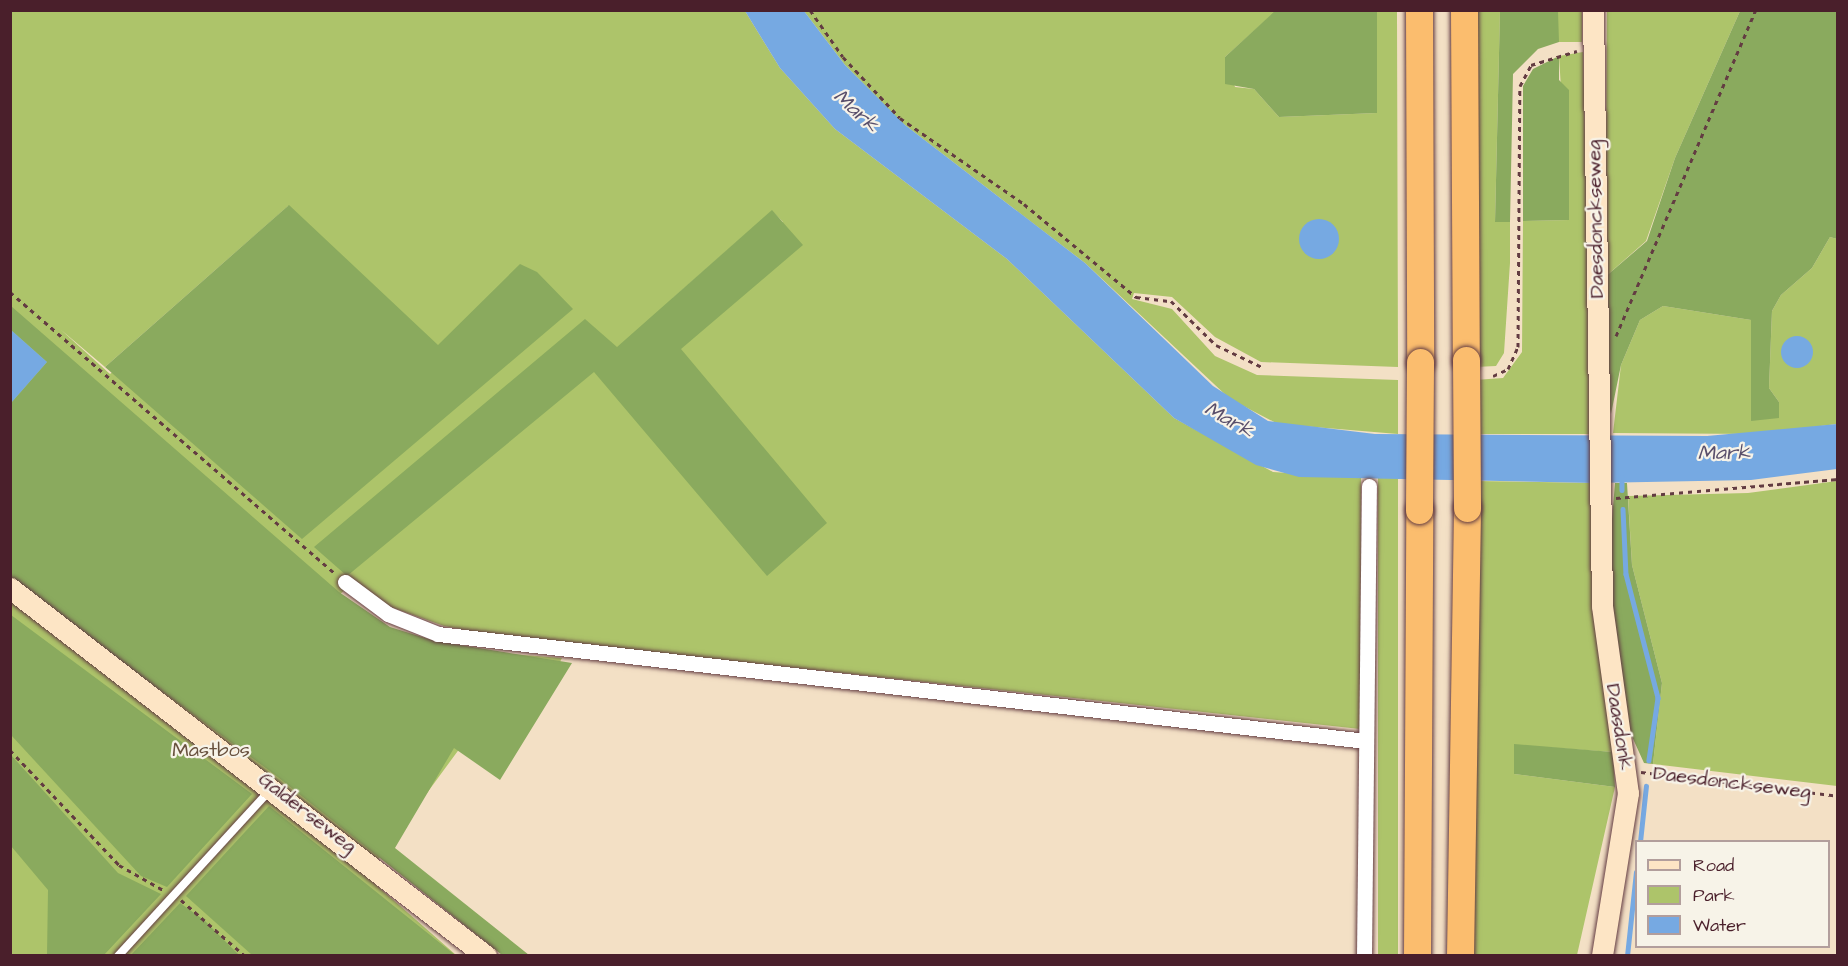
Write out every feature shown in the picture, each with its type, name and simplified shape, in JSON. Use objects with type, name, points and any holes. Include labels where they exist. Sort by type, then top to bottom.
[{"type":"highway","points":[[1417,956],[1419,10]]},
{"type":"highway","points":[[1460,956],[1467,508],[1464,10]]},
{"type":"street","name":"Daesdonckseweg","points":[[1593,10],[1599,427]]},
{"type":"street","name":"Daasdonk","points":[[1599,427],[1602,606],[1628,771],[1602,956]]},
{"type":"street","points":[[1364,956],[1370,486]]},
{"type":"street","points":[[345,582],[388,614],[438,634],[1366,741]]},
{"type":"street","name":"Galderseweg","points":[[10,588],[273,786],[486,956]]},
{"type":"lane","points":[[118,956],[273,786]]},
{"type":"path","points":[[810,10],[843,57],[900,118],[1024,204],[1129,292],[1171,301],[1216,345],[1264,368]]},
{"type":"path","points":[[1598,354],[1615,340],[1756,10]]},
{"type":"path","points":[[1493,376],[1508,369],[1518,347],[1520,86],[1531,65],[1594,48]]},
{"type":"path","points":[[10,292],[345,582]]},
{"type":"path","points":[[1600,498],[1838,479]]},
{"type":"path","points":[[10,750],[119,865],[205,915],[245,956]]},
{"type":"path","name":"Daesdonckseweg","points":[[1628,771],[1838,796]]},
{"type":"green space","points":[[1276,10],[1377,11],[1377,113],[1279,117],[1254,89],[1225,84],[1225,57]]},
{"type":"green space","name":"Mastbos","points":[[10,11],[745,11],[780,68],[835,129],[1007,259],[1174,418],[1273,472],[1361,478],[1360,729],[492,635],[444,626],[385,605],[354,582],[338,596],[398,645],[562,658],[505,770],[460,748],[366,876],[456,955],[11,955]],"holes":[[[288,206],[299,216],[110,374],[60,329],[105,367]],[[772,211],[783,222],[673,299],[673,298]]]},
{"type":"green space","points":[[804,11],[1276,11],[1225,57],[1235,87],[1254,89],[1279,117],[1377,113],[1377,11],[1397,11],[1398,367],[1261,362],[1215,337],[1172,297],[1134,293],[1132,299],[1172,309],[1215,356],[1257,375],[1398,380],[1398,434],[1278,424],[1230,399],[1085,263],[901,122],[845,65]]},
{"type":"green space","points":[[1473,11],[1500,11],[1495,222],[1510,222],[1510,263],[1504,353],[1496,366],[1475,367]]},
{"type":"green space","points":[[1500,11],[1558,11],[1559,42],[1538,49],[1513,74],[1510,222],[1495,222]]},
{"type":"green space","points":[[1558,11],[1582,11],[1582,42],[1558,42]]},
{"type":"green space","points":[[1607,11],[1740,11],[1675,158],[1646,241],[1605,277]]},
{"type":"green space","points":[[1740,11],[1837,11],[1837,239],[1830,237],[1812,268],[1781,295],[1772,311],[1769,388],[1779,402],[1779,418],[1751,421],[1751,320],[1663,306],[1640,320],[1621,365],[1611,414],[1606,390],[1605,277],[1647,241],[1675,158]]},
{"type":"green space","points":[[1583,52],[1592,434],[1475,434],[1475,380],[1503,378],[1522,352],[1523,221],[1569,220],[1559,56]]},
{"type":"green space","points":[[1559,56],[1559,80],[1569,90],[1569,220],[1523,221],[1523,86],[1533,69]]},
{"type":"green space","points":[[289,205],[438,345],[520,264],[537,272],[573,309],[302,539],[105,367]]},
{"type":"green space","points":[[772,210],[803,245],[681,349],[827,523],[767,576],[594,372],[347,576],[314,547],[585,319],[617,347]]},
{"type":"green space","points":[[1830,237],[1837,239],[1837,424],[1755,434],[1613,433],[1621,365],[1640,320],[1663,306],[1751,320],[1751,421],[1779,402],[1769,388],[1772,311],[1781,295],[1812,268]]},
{"type":"green space","points":[[11,306],[339,592],[390,627],[435,641],[572,663],[500,780],[454,748],[395,848],[529,955],[502,955],[274,774],[11,580],[11,403],[47,362],[11,330]]},
{"type":"green space","points":[[1378,478],[1398,478],[1398,956],[1378,956]]},
{"type":"green space","points":[[1475,481],[1594,483],[1613,752],[1514,745],[1514,774],[1615,787],[1577,955],[1471,956]]},
{"type":"green space","points":[[1837,481],[1837,786],[1653,764],[1662,683],[1632,565],[1628,496],[1748,493]]},
{"type":"green space","points":[[1615,483],[1627,483],[1632,565],[1662,683],[1653,764],[1644,763],[1629,730],[1612,643],[1608,567]]},
{"type":"green space","points":[[11,615],[252,794],[167,887],[141,876],[11,735]]},
{"type":"green space","points":[[1514,744],[1613,752],[1615,787],[1514,774]]},
{"type":"green space","points":[[11,755],[118,873],[161,894],[104,955],[47,955],[48,890],[11,846]]},
{"type":"green space","points":[[269,806],[455,955],[252,955],[186,896]]},
{"type":"green space","points":[[180,903],[204,920],[239,955],[131,955]]},
{"type":"water","name":"Mark","points":[[745,11],[804,11],[845,65],[905,125],[1085,263],[1213,386],[1268,421],[1375,434],[1707,436],[1837,424],[1837,469],[1751,480],[1594,483],[1299,477],[1256,465],[1174,418],[1007,259],[835,129],[780,68]]},
{"type":"water","points":[[1319,219],[1327,220],[1333,225],[1338,231],[1338,247],[1333,253],[1327,258],[1319,259],[1311,258],[1305,253],[1300,247],[1299,239],[1300,231],[1305,225],[1311,220]]},
{"type":"water","points":[[11,330],[47,362],[11,403]]},
{"type":"water","points":[[1797,336],[1809,340],[1813,352],[1809,364],[1797,368],[1785,364],[1781,352],[1785,340]]},
{"type":"waterway","points":[[1622,477],[1622,490]]},
{"type":"waterway","points":[[1623,509],[1626,574],[1658,698],[1649,760]]},
{"type":"waterway","points":[[1640,840],[1646,786]]},
{"type":"waterway","points":[[1627,956],[1635,881]]}]
